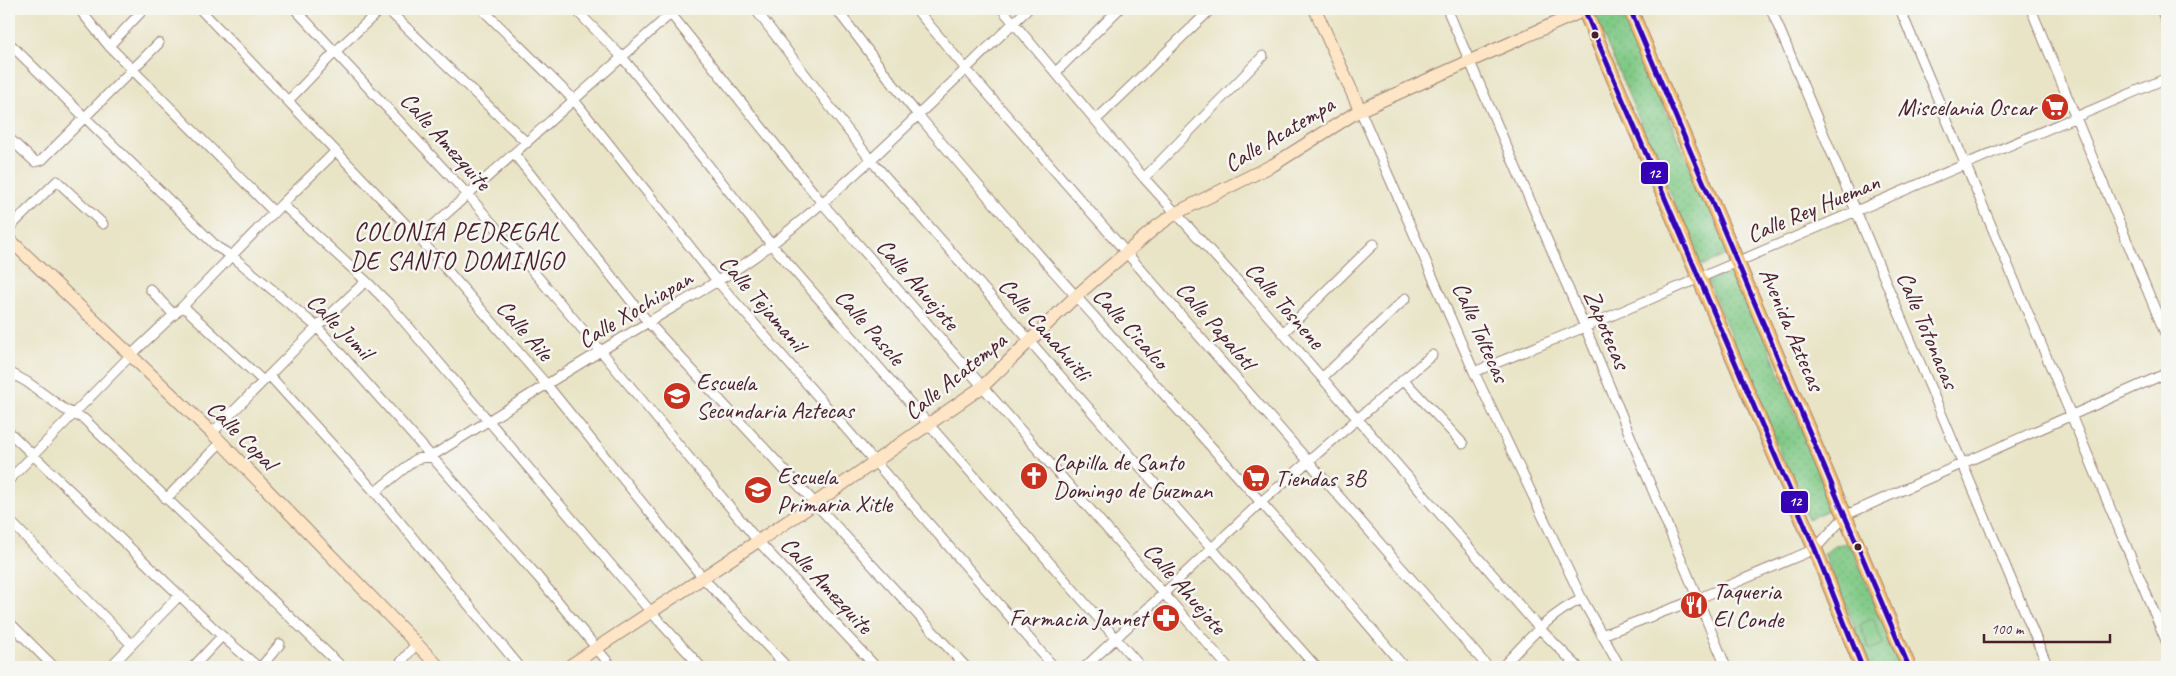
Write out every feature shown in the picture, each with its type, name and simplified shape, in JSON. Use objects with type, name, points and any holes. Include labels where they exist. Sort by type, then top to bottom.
[{"type":"main road","points":[[1585,9],[1815,549],[1862,667]]},
{"type":"main road","name":"Avenida Aztecas","points":[[1630,9],[1739,262],[1909,667]]},
{"type":"street","points":[[79,9],[109,46],[274,212]]},
{"type":"street","points":[[109,46],[144,9]]},
{"type":"street","name":"Calle Aile","points":[[200,9],[419,238],[547,386],[703,578],[787,667]]},
{"type":"street","name":"Calle Amezquite","points":[[296,9],[469,196],[601,351],[758,541],[876,667]]},
{"type":"street","points":[[288,101],[336,51],[381,9]]},
{"type":"street","points":[[387,9],[526,143]]},
{"type":"street","name":"Calle Tejamanil","points":[[482,9],[574,100],[718,282],[1054,667]]},
{"type":"street","name":"Calle Pascle","points":[[574,9],[623,58],[771,244],[1140,667]]},
{"type":"street","name":"Calle Canahuitli","points":[[757,9],[870,159],[1316,667]]},
{"type":"street","name":"Calle Cicalco","points":[[836,9],[918,115],[1076,296],[1261,502],[1404,667]]},
{"type":"street","name":"Calle Papalotl","points":[[916,9],[1125,252],[1309,460],[1488,667]]},
{"type":"street","name":"Calle Tosnene","points":[[1002,9],[1144,178],[1283,333],[1539,628],[1578,667]]},
{"type":"street","name":"Calle Xochiapan","points":[[375,492],[416,459],[432,456],[648,322],[718,282],[771,244],[822,203],[918,115],[1028,9]]},
{"type":"street","points":[[1056,72],[1119,9]]},
{"type":"street","points":[[1096,120],[1211,9]]},
{"type":"street","name":"Calle Toltecas","points":[[1315,9],[1474,372],[1582,599],[1620,667]]},
{"type":"street","name":"Zapotecas","points":[[1447,9],[1585,327],[1726,667]]},
{"type":"street","name":"Calle Acatempa","points":[[568,667],[875,463],[982,387],[1030,343],[1076,296],[1125,252],[1156,226],[1176,213],[1265,170],[1360,110],[1585,9]]},
{"type":"street","name":"Calle Totonacas","points":[[1771,9],[2048,667]]},
{"type":"street","points":[[1900,9],[2167,643]]},
{"type":"street","points":[[2031,9],[2167,338]]},
{"type":"street","points":[[2161,9],[2167,24]]},
{"type":"street","points":[[419,238],[469,196],[623,58],[672,10]]},
{"type":"street","name":"Calle Ahuejote","points":[[672,10],[822,203],[1228,667]]},
{"type":"street","points":[[9,138],[35,162],[42,160],[159,42]]},
{"type":"street","name":"Calle Jumil","points":[[9,43],[217,247],[232,256],[318,327],[538,577],[612,667]]},
{"type":"street","points":[[1144,178],[1263,56]]},
{"type":"street","name":"Calle Rey Hueman","points":[[1474,372],[1739,262],[2167,78]]},
{"type":"street","points":[[9,480],[130,355],[174,315],[335,152]]},
{"type":"street","points":[[515,154],[648,322],[966,667]]},
{"type":"street","points":[[9,228],[57,181],[103,224]]},
{"type":"street","points":[[282,204],[366,281],[651,612],[701,667]]},
{"type":"street","name":"Calle Copal","points":[[9,238],[217,438],[439,667]]},
{"type":"street","points":[[1283,333],[1374,244]]},
{"type":"street","points":[[166,499],[266,378],[366,281]]},
{"type":"street","points":[[150,289],[174,315]]},
{"type":"street","points":[[1322,378],[1406,298]]},
{"type":"street","points":[[183,306],[266,378],[375,492],[520,667]]},
{"type":"street","points":[[1085,667],[1261,502],[1432,355]]},
{"type":"street","points":[[9,372],[27,382],[64,409],[84,419],[342,667]]},
{"type":"street","points":[[1602,634],[1697,599],[1815,549],[1846,515],[2167,373]]},
{"type":"street","points":[[1404,380],[1462,444]]},
{"type":"street","points":[[9,432],[222,636],[259,667],[280,644]]},
{"type":"street","points":[[9,520],[131,644]]},
{"type":"street","points":[[110,667],[180,595]]},
{"type":"street","points":[[1502,667],[1539,628],[1565,606],[1582,599]]},
{"type":"street","points":[[9,622],[54,667]]},
{"type":"street","points":[[192,667],[222,636]]},
{"type":"street","points":[[397,667],[417,643]]},
{"type":"green space","points":[[1600,9],[1621,9],[1729,254],[1701,266],[1596,18]]},
{"type":"green space","points":[[1737,267],[1833,508],[1808,519],[1707,279]]},
{"type":"green space","points":[[1850,543],[1902,667],[1871,667],[1824,554],[1835,545]]},
{"type":"green space","points":[[1873,618],[1883,644],[1870,650],[1860,625]]},
{"type":"transit line","name":"12","points":[[1584,9],[1815,549],[1862,667]]},
{"type":"transit line","name":"12","points":[[1630,9],[1909,667]]},
{"type":"place","name":"Miscelania Oscar","points":[[2055,107]]},
{"type":"place","name":"Escuela Secundaria Aztecas","points":[[677,396]]},
{"type":"place","name":"Capilla de Santo Domingo de Guzman","points":[[1034,476]]},
{"type":"place","name":"Tiendas 3B","points":[[1256,478]]},
{"type":"place","name":"Escuela Primaria Xitle","points":[[758,490]]},
{"type":"place","name":"Taqueria El Conde","points":[[1694,605]]},
{"type":"place","name":"Farmacia Jannet","points":[[1166,618]]},
{"type":"district","name":"COLONIA PEDREGAL DE SANTO DOMINGO","points":[[457,246]]}]
